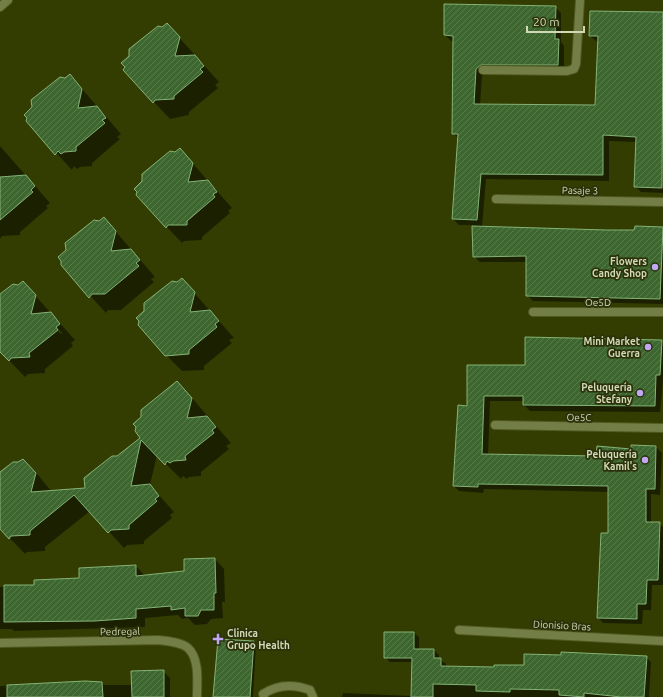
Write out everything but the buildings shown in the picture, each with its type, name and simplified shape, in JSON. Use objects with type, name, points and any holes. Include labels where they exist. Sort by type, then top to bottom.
[{"type":"street","points":[[0,7],[8,0]]},
{"type":"street","points":[[483,70],[567,71],[574,69],[576,64],[580,0]]},
{"type":"street","name":"Pasaje 3","points":[[496,199],[663,202]]},
{"type":"street","name":"Oe5D","points":[[533,312],[663,312]]},
{"type":"street","name":"Oe5C","points":[[495,425],[663,428]]},
{"type":"street","name":"Dionisio Bras","points":[[459,630],[663,641]]},
{"type":"street","name":"Pedregal","points":[[0,643],[158,640],[178,643],[188,648],[193,656],[197,674],[197,697]]},
{"type":"street","points":[[264,697],[263,694],[270,689],[285,685],[301,686],[310,690],[313,697]]},
{"type":"place","name":"Flowers Candy Shop","points":[[655,267]]},
{"type":"place","name":"Mini Market Guerra","points":[[648,347]]},
{"type":"place","name":"Peluquería Stefany","points":[[640,393]]},
{"type":"place","name":"Peluquería Kamil's","points":[[645,460]]},
{"type":"place","name":"Clinica Grupo Health","points":[[218,639]]}]
